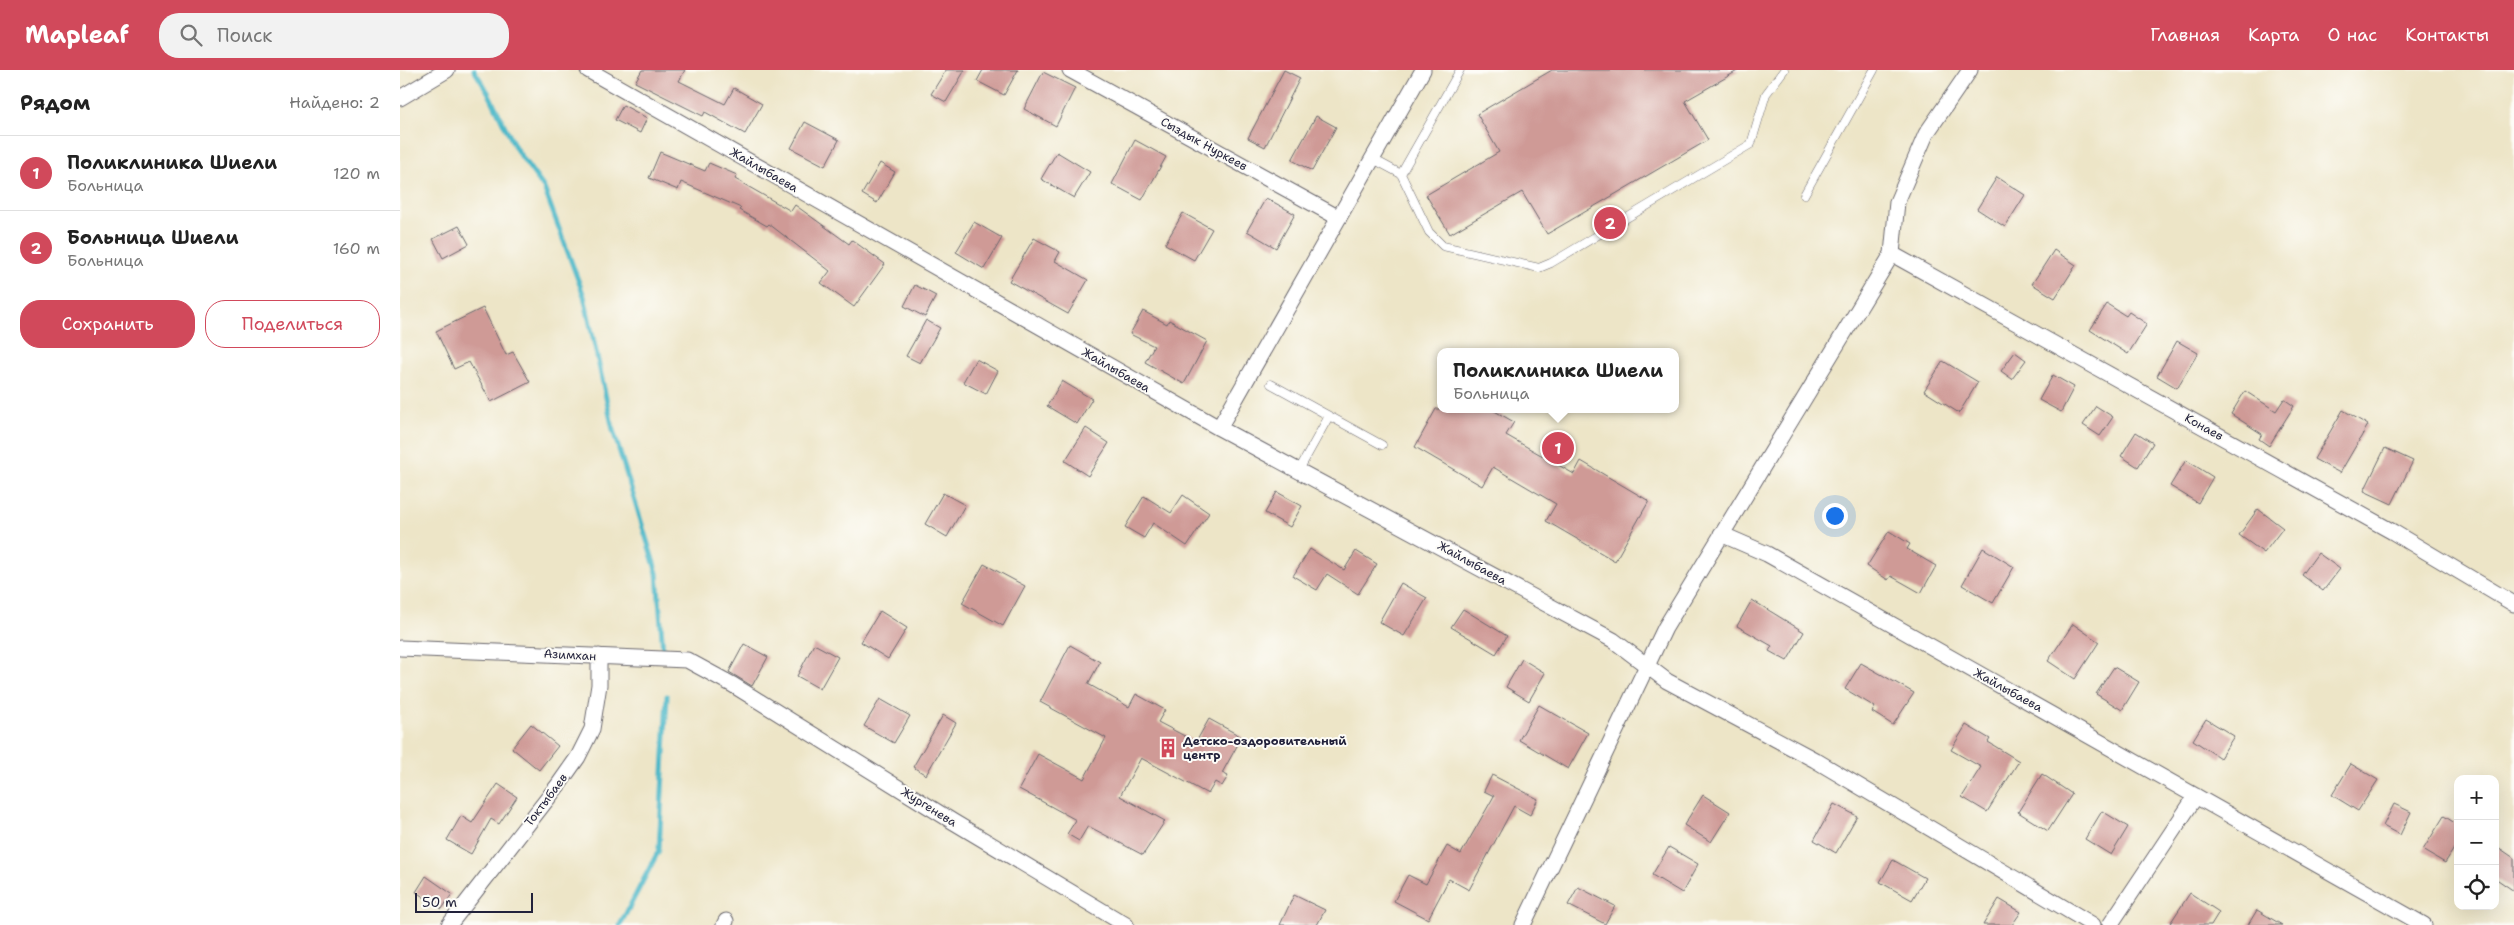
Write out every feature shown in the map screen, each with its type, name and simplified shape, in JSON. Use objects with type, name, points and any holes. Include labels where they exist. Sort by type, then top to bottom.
[{"type":"street","name":"Жайлыбаева","points":[[588,70],[1219,428],[1613,640],[1667,681],[1815,760],[2093,925]]},
{"type":"street","name":"Сыздык Нуркеев","points":[[1070,70],[1339,218]]},
{"type":"street","points":[[1219,428],[1423,70]]},
{"type":"street","points":[[1523,925],[1665,628],[1892,254],[1896,202],[1926,134],[1970,70]]},
{"type":"street","points":[[400,98],[446,71]]},
{"type":"street","name":"Конаев","points":[[1892,254],[2393,532],[2514,604]]},
{"type":"street","name":"Жайлыбаева","points":[[1721,534],[1767,554],[2424,925]]},
{"type":"street","name":"Азимхан","points":[[400,648],[687,660],[733,685]]},
{"type":"street","name":"Токтыбаев","points":[[449,925],[578,757],[592,729],[599,685],[598,656]]},
{"type":"street","name":"Жургенева","points":[[733,685],[952,821],[1126,925]]},
{"type":"street","points":[[2110,925],[2196,796]]},
{"type":"lane","points":[[1402,174],[1460,70]]},
{"type":"lane","points":[[1373,159],[1402,174],[1428,232],[1443,246],[1538,268],[1551,263],[1751,144],[1766,94],[1784,70]]},
{"type":"lane","points":[[1804,195],[1874,70]]},
{"type":"lane","points":[[1271,384],[1382,445]]},
{"type":"lane","points":[[1298,470],[1329,416]]},
{"type":"building","points":[[642,70],[685,70],[679,81],[725,104],[734,88],[762,104],[745,134],[705,112],[703,116],[635,82]]},
{"type":"building","points":[[946,70],[965,70],[946,102],[931,94]]},
{"type":"building","points":[[983,70],[1018,70],[1004,95],[977,81]]},
{"type":"building","points":[[1284,70],[1300,78],[1265,147],[1248,138]]},
{"type":"building","points":[[1552,70],[1739,70],[1685,101],[1708,140],[1547,234],[1522,192],[1450,234],[1426,195],[1499,152],[1477,114]]},
{"type":"building","points":[[1043,72],[1075,88],[1056,126],[1024,109]]},
{"type":"building","points":[[623,105],[647,118],[640,133],[615,120]]},
{"type":"building","points":[[1316,116],[1336,127],[1312,171],[1292,160]]},
{"type":"building","points":[[805,122],[839,140],[825,166],[791,148]]},
{"type":"building","points":[[1135,140],[1166,157],[1142,200],[1112,184]]},
{"type":"building","points":[[660,152],[705,171],[709,163],[737,175],[735,179],[791,211],[795,205],[849,244],[852,240],[885,264],[854,307],[821,283],[830,271],[769,224],[767,226],[739,210],[741,208],[681,182],[678,190],[649,178]]},
{"type":"building","points":[[1057,152],[1090,172],[1074,198],[1041,179]]},
{"type":"building","points":[[880,163],[895,172],[877,203],[862,194]]},
{"type":"building","points":[[1997,177],[2025,195],[2005,227],[1977,209]]},
{"type":"building","points":[[1266,198],[1295,214],[1276,248],[1247,231]]},
{"type":"building","points":[[1183,213],[1212,229],[1194,260],[1165,244]]},
{"type":"building","points":[[974,222],[1002,238],[984,269],[956,252]]},
{"type":"building","points":[[459,226],[469,244],[443,258],[433,239]]},
{"type":"building","points":[[1034,238],[1060,252],[1055,261],[1088,280],[1068,314],[1009,281]]},
{"type":"building","points":[[2054,250],[2076,265],[2055,298],[2032,284]]},
{"type":"building","points":[[915,285],[936,296],[925,317],[904,306]]},
{"type":"building","points":[[2107,304],[2126,316],[2129,312],[2147,324],[2128,354],[2090,330]]},
{"type":"building","points":[[483,308],[506,355],[513,352],[530,382],[491,402],[469,362],[454,369],[436,331]]},
{"type":"building","points":[[1143,311],[1167,324],[1169,320],[1207,341],[1184,384],[1145,362],[1154,346],[1130,334]]},
{"type":"building","points":[[926,320],[940,328],[920,363],[906,356]]},
{"type":"building","points":[[2177,341],[2198,353],[2177,388],[2157,376]]},
{"type":"building","points":[[2015,352],[2026,360],[2012,379],[2001,371]]},
{"type":"building","points":[[976,359],[998,371],[986,394],[963,382]]},
{"type":"building","points":[[1943,361],[1978,382],[1959,413],[1924,391]]},
{"type":"building","points":[[2053,375],[2074,387],[2061,412],[2039,400]]},
{"type":"building","points":[[1062,381],[1092,399],[1077,424],[1047,406]]},
{"type":"building","points":[[2245,391],[2276,411],[2284,399],[2294,406],[2269,446],[2259,439],[2262,434],[2231,414]]},
{"type":"building","points":[[2096,406],[2113,417],[2100,436],[2083,425]]},
{"type":"building","points":[[1436,409],[1437,413],[1498,413],[1514,422],[1506,435],[1574,474],[1581,461],[1649,501],[1615,561],[1546,521],[1556,504],[1493,467],[1482,486],[1415,447]]},
{"type":"building","points":[[2343,410],[2368,425],[2340,473],[2314,459]]},
{"type":"building","points":[[1086,428],[1109,443],[1088,476],[1065,461]]},
{"type":"building","points":[[2136,432],[2153,443],[2138,467],[2121,456]]},
{"type":"building","points":[[2385,448],[2413,461],[2392,504],[2364,491]]},
{"type":"building","points":[[2186,460],[2213,477],[2198,503],[2170,486]]},
{"type":"building","points":[[1277,492],[1302,506],[1290,527],[1265,513]]},
{"type":"building","points":[[943,493],[965,505],[947,537],[925,524]]},
{"type":"building","points":[[1183,495],[1209,513],[1187,546],[1153,523],[1144,538],[1125,527],[1144,496],[1171,513]]},
{"type":"building","points":[[2258,509],[2283,528],[2264,553],[2239,535]]},
{"type":"building","points":[[1889,531],[1910,544],[1907,549],[1936,566],[1921,593],[1891,576],[1888,580],[1867,566]]},
{"type":"building","points":[[1983,548],[2014,567],[1993,603],[1962,585]]},
{"type":"building","points":[[1310,549],[1344,570],[1356,551],[1377,564],[1358,594],[1327,574],[1317,590],[1293,576]]},
{"type":"building","points":[[2318,553],[2340,569],[2323,591],[2302,575]]},
{"type":"building","points":[[984,564],[1025,586],[1003,626],[962,603]]},
{"type":"building","points":[[1401,583],[1427,598],[1404,636],[1379,622]]},
{"type":"building","points":[[1752,600],[1804,632],[1787,661],[1769,651],[1772,646],[1737,626]]},
{"type":"building","points":[[1463,609],[1507,636],[1496,654],[1451,627]]},
{"type":"building","points":[[880,611],[907,628],[888,659],[861,642]]},
{"type":"building","points":[[2073,624],[2099,642],[2075,679],[2048,661]]},
{"type":"building","points":[[744,644],[768,657],[752,686],[729,672]]},
{"type":"building","points":[[814,644],[838,657],[820,689],[797,676]]},
{"type":"building","name":"Детско-оздоровительный центр","points":[[1070,645],[1100,662],[1088,684],[1129,707],[1136,694],[1165,710],[1158,722],[1196,742],[1209,719],[1242,737],[1222,773],[1228,776],[1222,786],[1215,782],[1208,794],[1141,758],[1120,796],[1165,821],[1143,855],[1088,826],[1079,841],[1067,834],[1076,820],[1019,789],[1038,754],[1084,779],[1106,738],[1040,702]]},
{"type":"building","points":[[1522,659],[1545,673],[1529,701],[1506,687]]},
{"type":"building","points":[[1861,663],[1914,693],[1893,725],[1872,712],[1875,707],[1845,689]]},
{"type":"building","points":[[2114,667],[2139,682],[2122,710],[2096,694]]},
{"type":"building","points":[[880,699],[910,716],[894,743],[864,726]]},
{"type":"building","points":[[1539,705],[1588,733],[1568,769],[1519,740]]},
{"type":"building","points":[[943,715],[956,723],[926,775],[913,767]]},
{"type":"building","points":[[2206,719],[2234,736],[2220,758],[2193,740]]},
{"type":"building","points":[[531,724],[558,746],[539,770],[512,748]]},
{"type":"building","points":[[1966,725],[1990,739],[1988,742],[2019,761],[1987,812],[1962,797],[1981,767],[1951,750]]},
{"type":"building","points":[[2351,764],[2378,780],[2358,811],[2332,795]]},
{"type":"building","points":[[2042,774],[2072,794],[2048,831],[2018,812]]},
{"type":"building","points":[[1492,775],[1538,799],[1530,815],[1514,806],[1469,890],[1449,879],[1428,919],[1394,901],[1408,875],[1426,884],[1447,846],[1461,854],[1494,796],[1484,791]]},
{"type":"building","points":[[498,784],[517,797],[499,824],[491,819],[471,854],[447,840],[461,816],[472,823]]},
{"type":"building","points":[[1703,795],[1730,812],[1711,842],[1684,825]]},
{"type":"building","points":[[1834,804],[1857,816],[1836,853],[1814,840]]},
{"type":"building","points":[[2394,804],[2411,812],[2400,835],[2383,826]]},
{"type":"building","points":[[2102,811],[2128,827],[2111,855],[2085,839]]},
{"type":"building","points":[[2444,816],[2454,822],[2454,848],[2445,863],[2423,850]]},
{"type":"building","points":[[1669,847],[1698,864],[1682,893],[1652,875]]},
{"type":"building","points":[[2499,848],[2514,858],[2514,891],[2499,881]]},
{"type":"building","points":[[1893,860],[1925,878],[1912,900],[1880,882]]},
{"type":"building","points":[[426,876],[452,894],[442,909],[416,892]]},
{"type":"building","points":[[1578,887],[1615,906],[1605,924],[1568,905]]},
{"type":"building","points":[[2190,893],[2219,912],[2211,925],[2169,925]]},
{"type":"building","points":[[1294,895],[1325,910],[1317,925],[1280,925]]},
{"type":"building","points":[[1999,899],[2021,912],[2012,925],[1983,925]]},
{"type":"building","points":[[2257,910],[2282,925],[2248,925]]},
{"type":"waterway","points":[[474,70],[488,92],[516,149],[544,188],[584,296],[613,430],[657,573],[663,651]]},
{"type":"waterway","points":[[620,925],[659,850],[667,696]]},
{"type":"place","name":"Больница Шиели","points":[[1610,223]]},
{"type":"place","name":"Поликлиника Шиели","points":[[1558,448]]},
{"type":"place","name":"Детско-оздоровительный центр","points":[[1168,748]]}]
